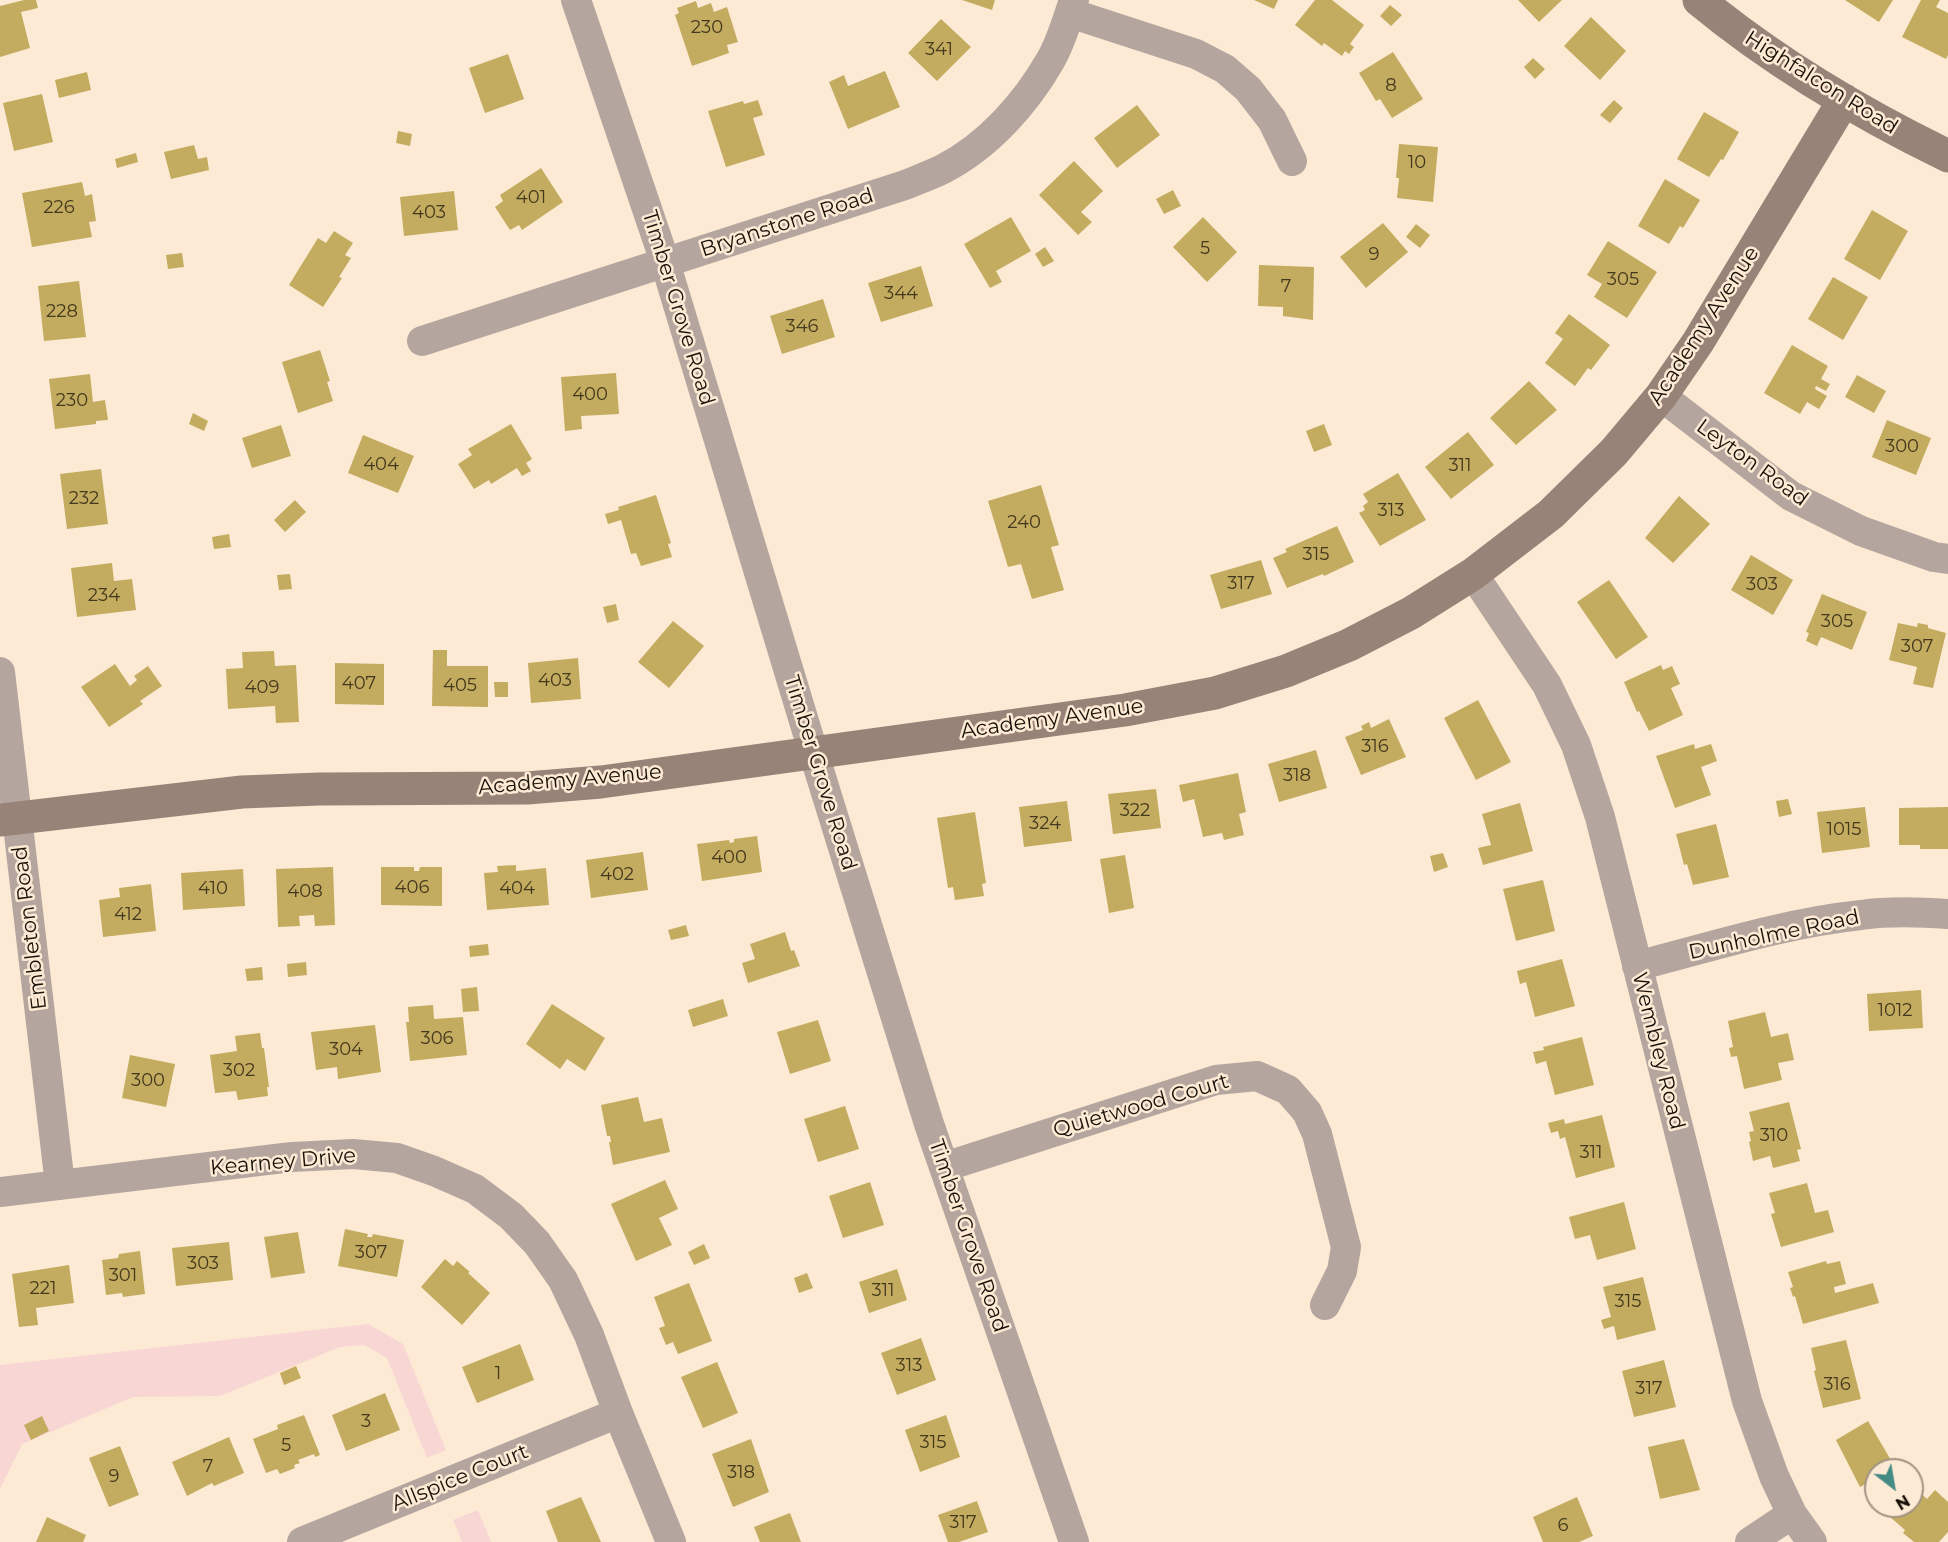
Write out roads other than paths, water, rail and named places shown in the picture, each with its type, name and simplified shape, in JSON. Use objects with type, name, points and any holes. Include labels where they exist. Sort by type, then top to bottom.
[{"type":"street","name":"Timber Grove Road","points":[[576,0],[665,262],[813,751],[944,1167],[1074,1542]]},
{"type":"street","name":"Highfalcon Road","points":[[1699,0],[1766,51],[1844,100],[1905,135],[1948,156]]},
{"type":"street","name":"Bryanstone Road","points":[[422,341],[905,185],[944,168],[974,148],[999,126],[1028,95],[1052,59],[1072,7]]},
{"type":"street","points":[[1072,7],[1196,54],[1225,69],[1248,89],[1272,120],[1292,161]]},
{"type":"street","name":"Academy Avenue","points":[[9,819],[243,792],[319,789],[526,788],[580,783],[1125,710],[1215,693],[1286,671],[1349,645],[1411,613],[1473,574],[1551,514],[1614,452],[1661,396],[1698,342],[1844,100]]},
{"type":"street","name":"Leyton Road","points":[[1661,396],[1791,496],[1861,531],[1948,559]]},
{"type":"street","name":"Wembley Road","points":[[1473,574],[1547,685],[1576,745],[1600,817],[1747,1401],[1774,1476],[1792,1514],[1812,1542]]},
{"type":"street","name":"Embleton Road","points":[[0,672],[9,819],[60,1185]]},
{"type":"street","name":"Dunholme Road","points":[[1637,966],[1789,927],[1861,915],[1948,914]]},
{"type":"street","name":"Quietwood Court","points":[[944,1167],[1216,1080],[1257,1076],[1287,1090],[1307,1112],[1317,1134],[1346,1247],[1342,1271],[1325,1305]]},
{"type":"street","name":"Kearney Drive","points":[[0,1192],[292,1157],[353,1154],[397,1158],[476,1189],[511,1216],[537,1243],[563,1280],[589,1335],[671,1542]]},
{"type":"street","name":"Allspice Court","points":[[302,1542],[618,1413]]},
{"type":"street","points":[[1750,1542],[1792,1514]]}]
